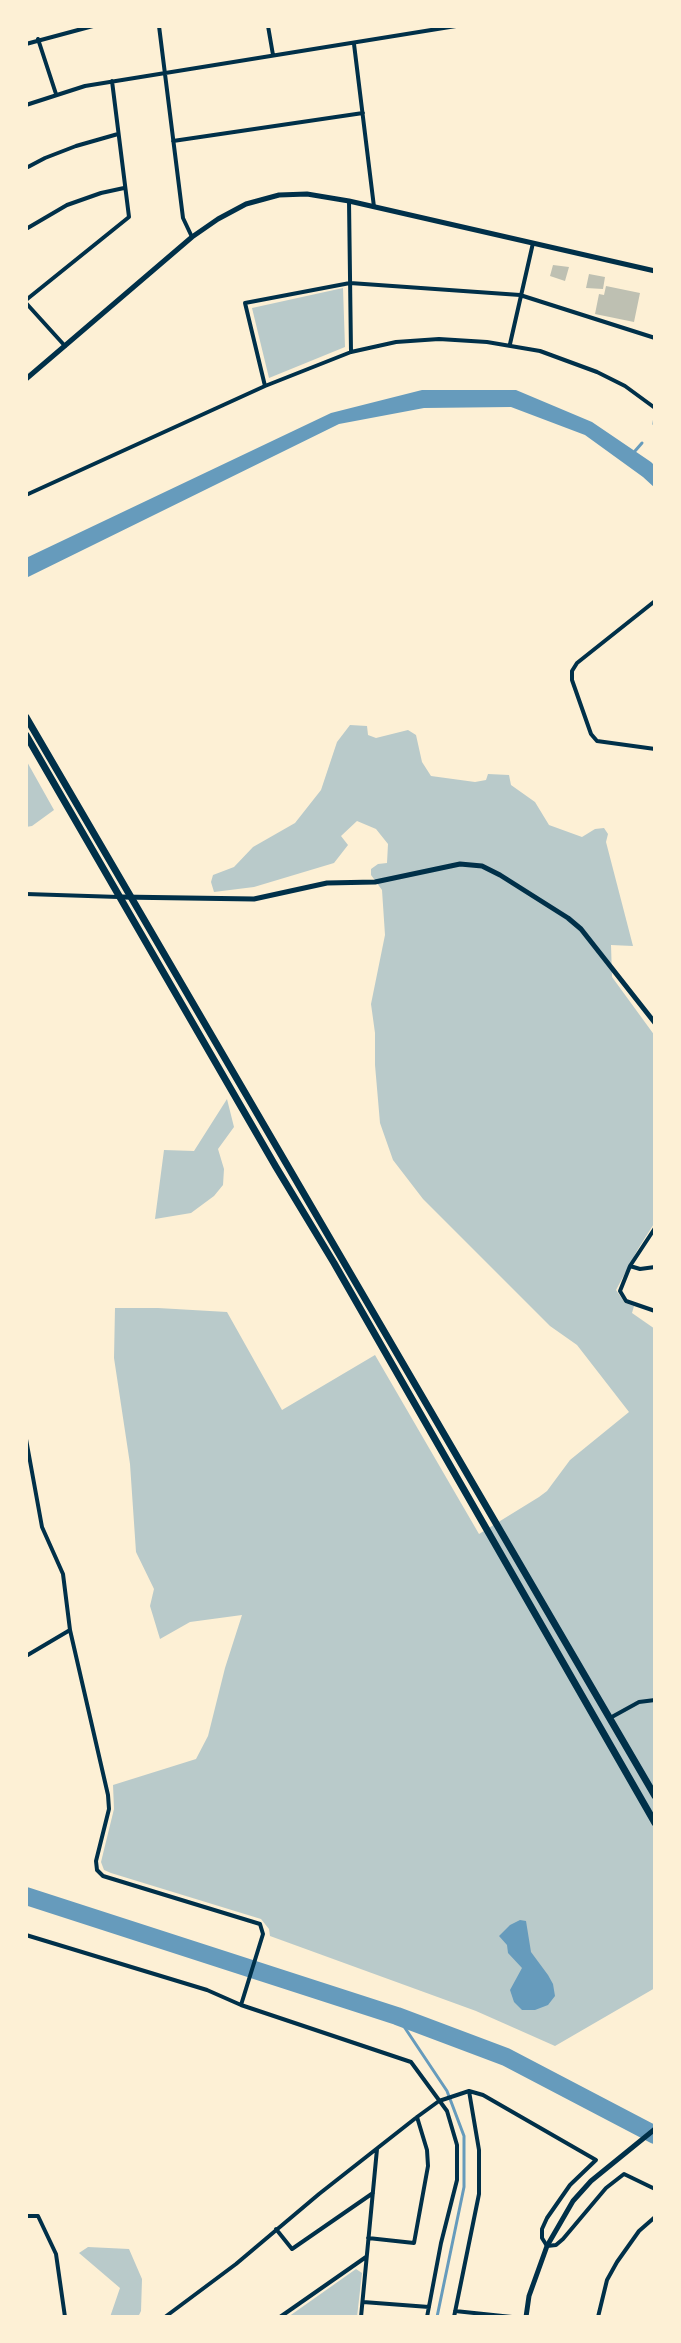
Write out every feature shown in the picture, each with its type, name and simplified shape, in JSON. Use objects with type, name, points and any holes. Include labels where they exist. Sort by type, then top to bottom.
[{"type":"highway","points":[[26,717],[655,1796]]},
{"type":"highway","points":[[26,735],[655,1823]]},
{"type":"street","points":[[26,44],[93,26]]},
{"type":"street","points":[[159,26],[183,218],[192,237]]},
{"type":"street","points":[[268,26],[274,56]]},
{"type":"street","points":[[26,105],[56,94],[112,81],[456,26]]},
{"type":"street","points":[[38,39],[56,94]]},
{"type":"street","points":[[354,44],[374,207]]},
{"type":"street","points":[[65,346],[26,301],[129,217],[112,81]]},
{"type":"street","points":[[173,141],[363,113]]},
{"type":"street","points":[[26,168],[76,146],[118,134]]},
{"type":"street","points":[[26,229],[67,205],[124,188]]},
{"type":"street","points":[[26,379],[192,237],[231,211],[279,195],[307,194],[349,201],[655,271]]},
{"type":"street","points":[[349,201],[351,352]]},
{"type":"street","points":[[510,344],[533,243]]},
{"type":"street","points":[[265,386],[245,303],[350,283],[520,295],[655,338]]},
{"type":"street","points":[[26,495],[265,386],[351,352],[396,342],[439,339],[510,344],[540,351],[597,372],[625,386],[655,408]]},
{"type":"street","points":[[655,601],[577,663],[572,671],[572,680],[591,734],[597,741],[655,749]]},
{"type":"street","points":[[26,894],[254,899],[327,883],[375,882],[460,864],[482,866],[581,929],[655,1023]]},
{"type":"street","points":[[655,1228],[630,1266],[620,1291],[626,1301],[655,1311]]},
{"type":"street","points":[[630,1266],[640,1269],[655,1267]]},
{"type":"street","points":[[26,1439],[42,1527],[63,1574],[70,1630],[108,1795],[109,1809],[95,1865],[98,1873],[256,1921],[262,1927],[263,1934],[241,2005]]},
{"type":"street","points":[[26,1656],[70,1630]]},
{"type":"street","points":[[610,1718],[639,1702],[655,1700]]},
{"type":"street","points":[[26,1935],[207,1990],[241,2005],[411,2062],[447,2111],[457,2145],[457,2180],[427,2317]]},
{"type":"street","points":[[469,2091],[479,2150],[479,2194],[454,2314],[512,2317]]},
{"type":"street","points":[[165,2317],[236,2264],[417,2117],[439,2101],[469,2091],[483,2095],[596,2160],[570,2185],[547,2218],[542,2238],[547,2246]]},
{"type":"street","points":[[368,2238],[414,2243],[428,2166],[427,2150],[417,2117]]},
{"type":"street","points":[[526,2317],[529,2296],[559,2221],[591,2181],[655,2129]]},
{"type":"street","points":[[361,2317],[377,2149]]},
{"type":"street","points":[[547,2246],[556,2245],[563,2239],[606,2188],[624,2174],[655,2189]]},
{"type":"street","points":[[276,2229],[292,2249],[373,2193]]},
{"type":"street","points":[[26,2216],[38,2216],[56,2254],[65,2317]]},
{"type":"street","points":[[598,2317],[607,2280],[617,2262],[627,2246],[655,2217]]},
{"type":"street","points":[[280,2317],[366,2257]]},
{"type":"street","points":[[362,2302],[429,2307]]},
{"type":"shaded area","points":[[343,288],[345,347],[269,378],[252,308]]},
{"type":"shaded area","points":[[350,725],[367,726],[368,735],[376,738],[408,730],[416,735],[422,762],[431,776],[475,782],[486,780],[488,774],[509,775],[511,785],[535,802],[549,825],[582,837],[595,829],[604,828],[608,834],[606,842],[633,946],[611,945],[612,977],[655,1036],[655,1222],[616,1290],[625,1303],[634,1306],[632,1313],[655,1329],[655,1988],[555,2046],[476,2011],[270,1936],[261,1919],[111,1873],[104,1870],[101,1862],[114,1809],[113,1785],[196,1759],[208,1736],[242,1615],[190,1622],[160,1639],[150,1606],[154,1589],[136,1552],[130,1464],[114,1358],[115,1308],[227,1312],[282,1410],[375,1355],[479,1534],[547,1491],[570,1460],[629,1412],[577,1345],[550,1326],[423,1199],[393,1160],[380,1123],[371,1004],[385,935],[382,890],[371,875],[371,869],[387,863],[388,844],[376,829],[357,821],[341,836],[348,845],[334,863],[254,887],[214,892],[211,882],[213,875],[234,867],[253,847],[295,823],[321,790],[337,742]]},
{"type":"shaded area","points":[[26,760],[54,810],[26,827]]},
{"type":"shaded area","points":[[227,1099],[234,1127],[218,1149],[224,1169],[223,1185],[191,1213],[155,1219],[164,1150],[194,1151]]},
{"type":"shaded area","points":[[88,2247],[129,2249],[142,2279],[138,2317],[110,2317],[120,2288],[79,2253]]},
{"type":"shaded area","points":[[356,2269],[362,2273],[357,2317],[288,2317]]},
{"type":"water","points":[[422,390],[516,390],[592,422],[651,462],[655,466],[655,488],[585,435],[511,407],[424,408],[339,424],[26,578],[26,558],[331,413]]},
{"type":"water","points":[[520,1920],[526,1921],[531,1952],[553,1984],[555,1996],[548,2005],[535,2010],[522,2010],[514,2002],[510,1990],[522,1968],[508,1953],[507,1945],[499,1936]]},
{"type":"building","points":[[553,265],[569,267],[565,281],[550,276]]},
{"type":"building","points":[[589,274],[605,277],[603,289],[586,288]]},
{"type":"building","points":[[606,286],[640,293],[634,322],[595,314],[599,294],[604,295]]},
{"type":"waterway","points":[[654,424],[655,416]]},
{"type":"waterway","points":[[635,451],[642,443]]},
{"type":"waterway","points":[[26,1896],[397,2016],[506,2057],[655,2135]]},
{"type":"waterway","points":[[397,2016],[447,2091],[464,2136],[464,2187],[437,2317]]}]
